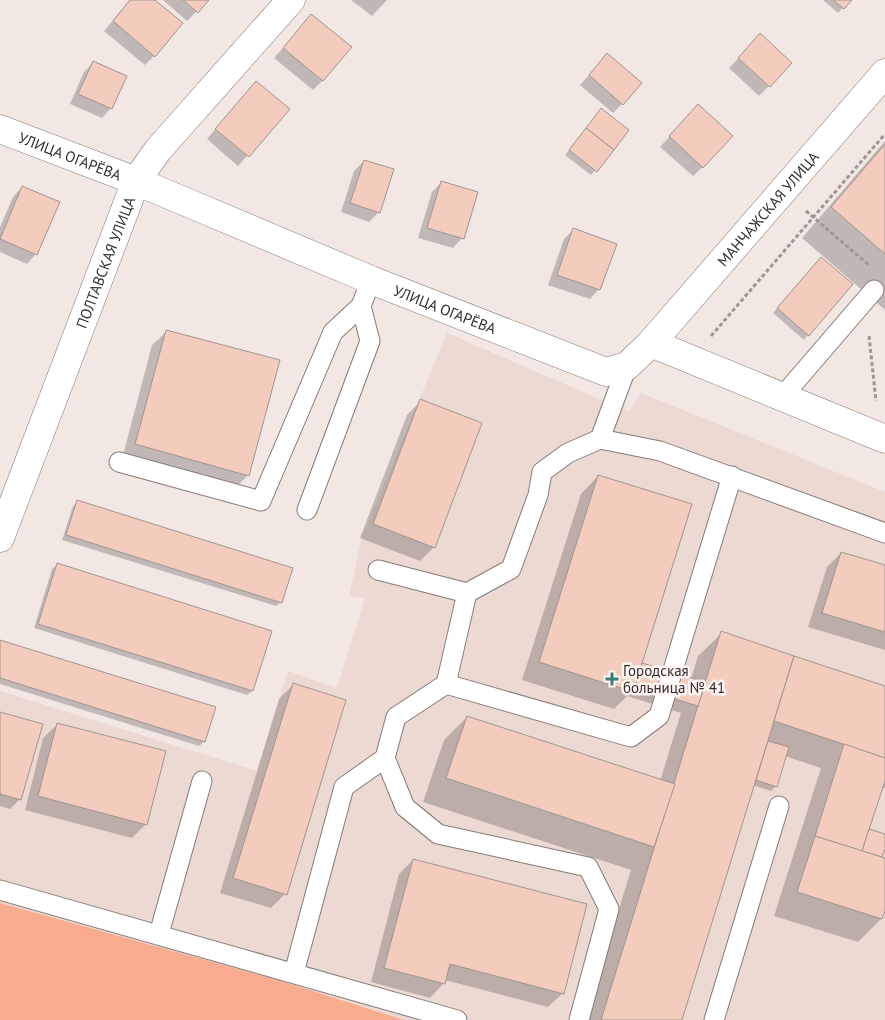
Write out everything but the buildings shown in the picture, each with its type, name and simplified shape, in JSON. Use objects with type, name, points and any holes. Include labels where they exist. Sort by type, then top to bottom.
[{"type":"street","name":"ПОЛТАВСКАЯ УЛИЦА","points":[[0,538],[136,181],[158,150],[291,0]]},
{"type":"street","name":"МАНЧАЖСКАЯ УЛИЦА","points":[[651,343],[885,73]]},
{"type":"street","name":"УЛИЦА ОГАРЁВА","points":[[0,130],[136,181],[372,280],[606,372],[627,366]]},
{"type":"street","points":[[627,366],[651,343],[885,439]]},
{"type":"lane","points":[[119,462],[261,501],[333,332],[361,306],[372,280]]},
{"type":"lane","points":[[782,397],[876,281]]},
{"type":"lane","points":[[307,510],[370,341],[361,306]]},
{"type":"lane","points":[[600,440],[627,366]]},
{"type":"lane","points":[[378,570],[468,593],[511,569],[538,495],[542,472],[568,453],[600,440],[660,451],[885,533]]},
{"type":"lane","points":[[446,684],[631,737],[659,716],[732,476]]},
{"type":"lane","points":[[468,593],[446,684],[396,717],[385,758],[405,807],[438,834],[588,867],[609,909],[579,1020]]},
{"type":"lane","points":[[294,974],[344,788],[385,758]]},
{"type":"lane","points":[[159,934],[202,781]]},
{"type":"lane","points":[[714,1020],[779,806]]},
{"type":"lane","points":[[0,890],[457,1020]]},
{"type":"path","points":[[690,360],[885,134]]},
{"type":"path","points":[[806,210],[876,281]]},
{"type":"path","points":[[869,334],[876,402]]},
{"type":"shaded area","name":"Городская больница № 41","points":[[447,333],[629,412],[641,393],[885,492],[885,1020],[0,1020],[0,691],[257,771],[288,671],[337,688],[365,598],[349,596],[362,537]]},
{"type":"shaded area","points":[[0,903],[281,981],[404,1020],[0,1020]]},
{"type":"place","name":"Городская больница № 41","points":[[612,679]]}]
